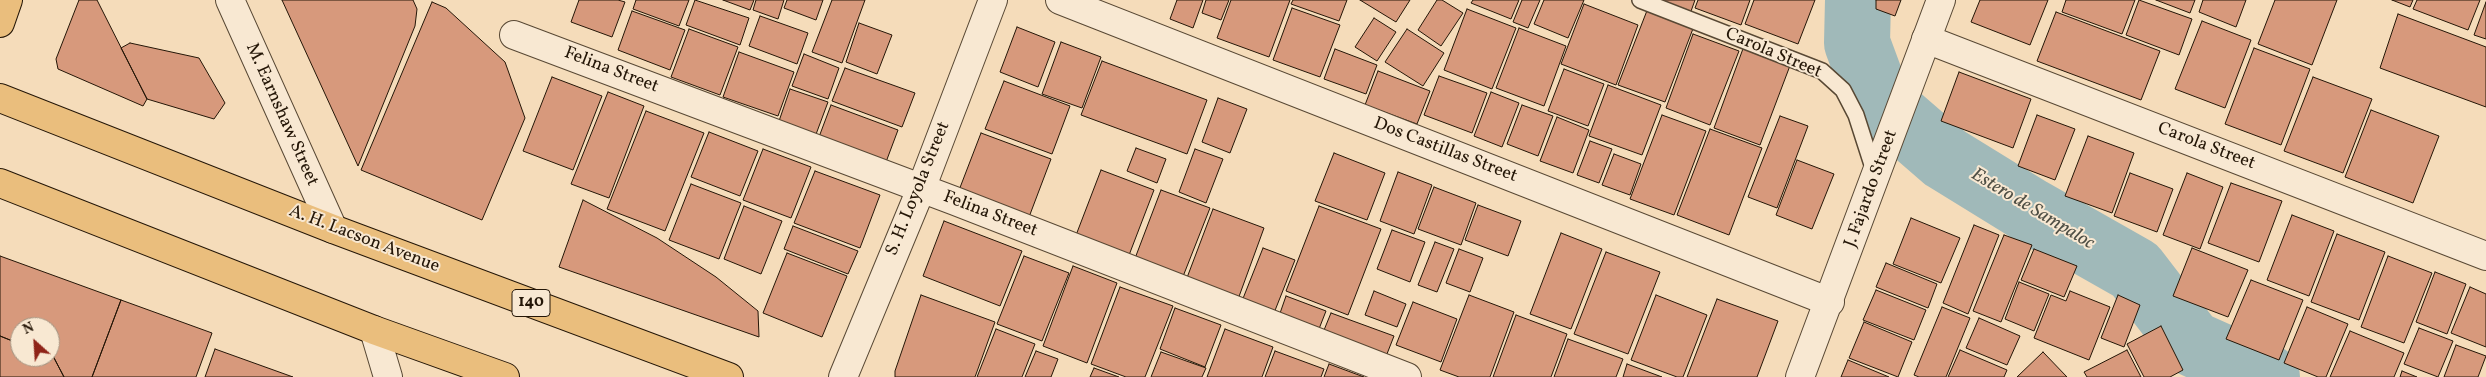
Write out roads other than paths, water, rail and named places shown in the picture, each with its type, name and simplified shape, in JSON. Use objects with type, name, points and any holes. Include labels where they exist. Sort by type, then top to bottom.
[{"type":"main road","points":[[0,23],[8,0]]},
{"type":"main road","name":"A. H. Lacson Avenue","points":[[0,98],[333,229],[729,377]]},
{"type":"main road","points":[[0,183],[374,330],[505,377]]},
{"type":"street","name":"M. Earnshaw Street","points":[[230,0],[333,229]]},
{"type":"street","name":"S. H. Loyola Street","points":[[842,377],[921,189],[992,0]]},
{"type":"street","name":"Dos Castillas Street","points":[[1060,0],[1830,302]]},
{"type":"street","name":"J. Fajardo Street","points":[[1800,377],[1830,302],[1941,0]]},
{"type":"street","name":"Felina Street","points":[[514,35],[921,189],[1407,377]]},
{"type":"street","name":"Carola Street","points":[[1926,39],[2486,256]]},
{"type":"street","points":[[374,330],[388,377]]},
{"type":"lane","name":"Carola Street","points":[[1640,0],[1822,72],[1843,90],[1856,116],[1876,176]]},
{"type":"waterway","name":"Estero de Sampaloc","points":[[1858,0],[1857,43],[1878,100],[1945,158],[2031,211],[2135,270],[2191,343],[2267,377]]}]
